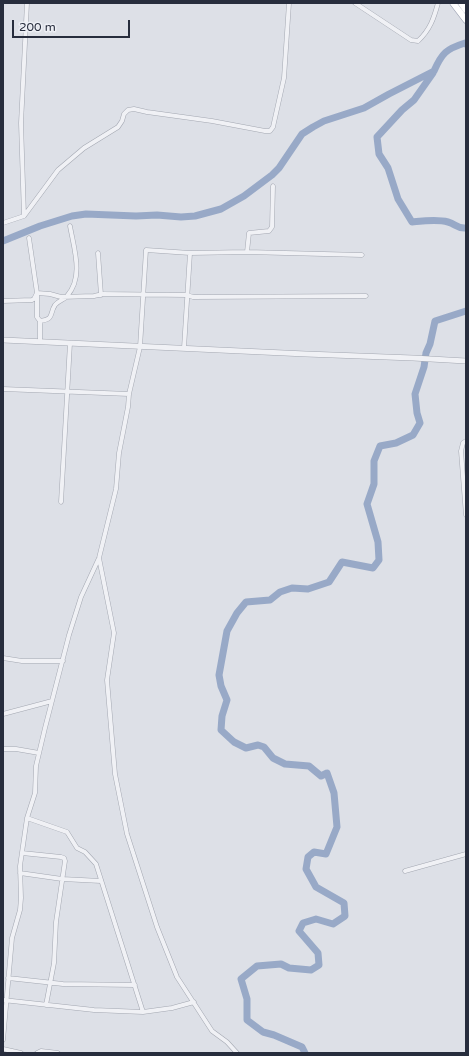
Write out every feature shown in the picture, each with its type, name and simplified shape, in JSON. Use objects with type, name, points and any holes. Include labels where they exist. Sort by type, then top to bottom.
[{"type":"main road","points":[[453,3],[466,20]]},
{"type":"main road","points":[[461,3],[466,10]]},
{"type":"street","points":[[24,216],[21,123],[26,3]]},
{"type":"street","points":[[3,223],[24,216],[58,170],[84,148],[118,127],[124,114],[128,110],[134,109],[270,131],[273,127],[284,78],[288,3]]},
{"type":"street","points":[[355,3],[411,40],[418,41],[425,35],[434,21],[438,3]]},
{"type":"street","points":[[247,252],[249,233],[269,231],[272,227],[273,186]]},
{"type":"street","points":[[40,321],[48,320],[52,316],[54,307],[59,300],[67,297],[74,285],[77,274],[70,226]]},
{"type":"street","points":[[28,238],[37,294],[36,311],[37,317],[40,321],[40,340]]},
{"type":"street","points":[[3,1040],[4,1000],[12,938],[20,910],[20,873],[22,853],[27,818],[35,793],[36,766],[52,701],[81,597],[99,558],[116,489],[119,453],[129,394],[140,347],[146,250],[190,253],[247,252],[362,255]]},
{"type":"street","points":[[98,253],[101,295]]},
{"type":"street","points":[[184,348],[190,253]]},
{"type":"street","points":[[37,294],[50,294],[61,297],[101,295],[187,295],[193,297],[366,296]]},
{"type":"street","points":[[3,301],[32,300],[37,294]]},
{"type":"street","points":[[3,340],[466,361]]},
{"type":"street","points":[[61,502],[70,343]]},
{"type":"street","points":[[3,389],[129,394]]},
{"type":"street","points":[[466,441],[464,441],[464,448],[461,451],[466,516]]},
{"type":"street","points":[[99,558],[114,633],[107,680],[115,774],[127,834],[157,927],[177,977],[212,1031],[227,1042],[237,1053]]},
{"type":"street","points":[[3,658],[22,661],[63,661]]},
{"type":"street","points":[[3,714],[52,701]]},
{"type":"street","points":[[3,749],[16,749],[39,753]]},
{"type":"street","points":[[27,818],[67,832],[77,848],[85,852],[96,864],[143,1012]]},
{"type":"street","points":[[22,853],[64,858],[65,861],[56,922],[54,963],[46,1005]]},
{"type":"street","points":[[405,871],[466,854]]},
{"type":"street","points":[[20,873],[62,879],[101,881]]},
{"type":"street","points":[[8,978],[50,983],[110,986],[135,985]]},
{"type":"street","points":[[4,1000],[94,1010],[143,1012],[172,1008],[194,1002]]},
{"type":"street","points":[[3,1049],[21,1053]]},
{"type":"street","points":[[37,1053],[41,1051],[58,1053]]},
{"type":"waterway","points":[[3,241],[40,226],[72,216],[86,214],[136,216],[157,215],[181,217],[195,216],[221,209],[244,196],[272,175],[279,168],[302,134],[324,121],[364,108],[434,71],[445,52],[459,45],[466,44]]},
{"type":"waterway","points":[[433,73],[414,100],[402,110],[377,137],[379,154],[388,168],[398,199],[412,222],[430,220],[444,221],[461,228],[466,228]]},
{"type":"waterway","points":[[305,1053],[302,1047],[263,1032],[247,1020],[247,999],[241,979],[257,966],[281,964],[289,968],[311,970],[319,965],[318,953],[299,931],[303,923],[316,919],[333,924],[345,916],[344,903],[316,887],[306,869],[308,857],[314,852],[326,854],[337,827],[334,793],[327,773],[321,776],[309,766],[285,764],[273,758],[264,747],[258,745],[246,748],[234,742],[221,730],[222,716],[227,700],[221,686],[219,675],[227,631],[237,613],[246,602],[270,600],[280,592],[292,588],[308,589],[329,582],[342,562],[373,568],[379,560],[378,542],[367,504],[374,484],[374,461],[380,446],[396,443],[413,435],[420,423],[417,413],[415,394],[424,367],[426,353],[430,344],[435,321],[466,311]]}]
